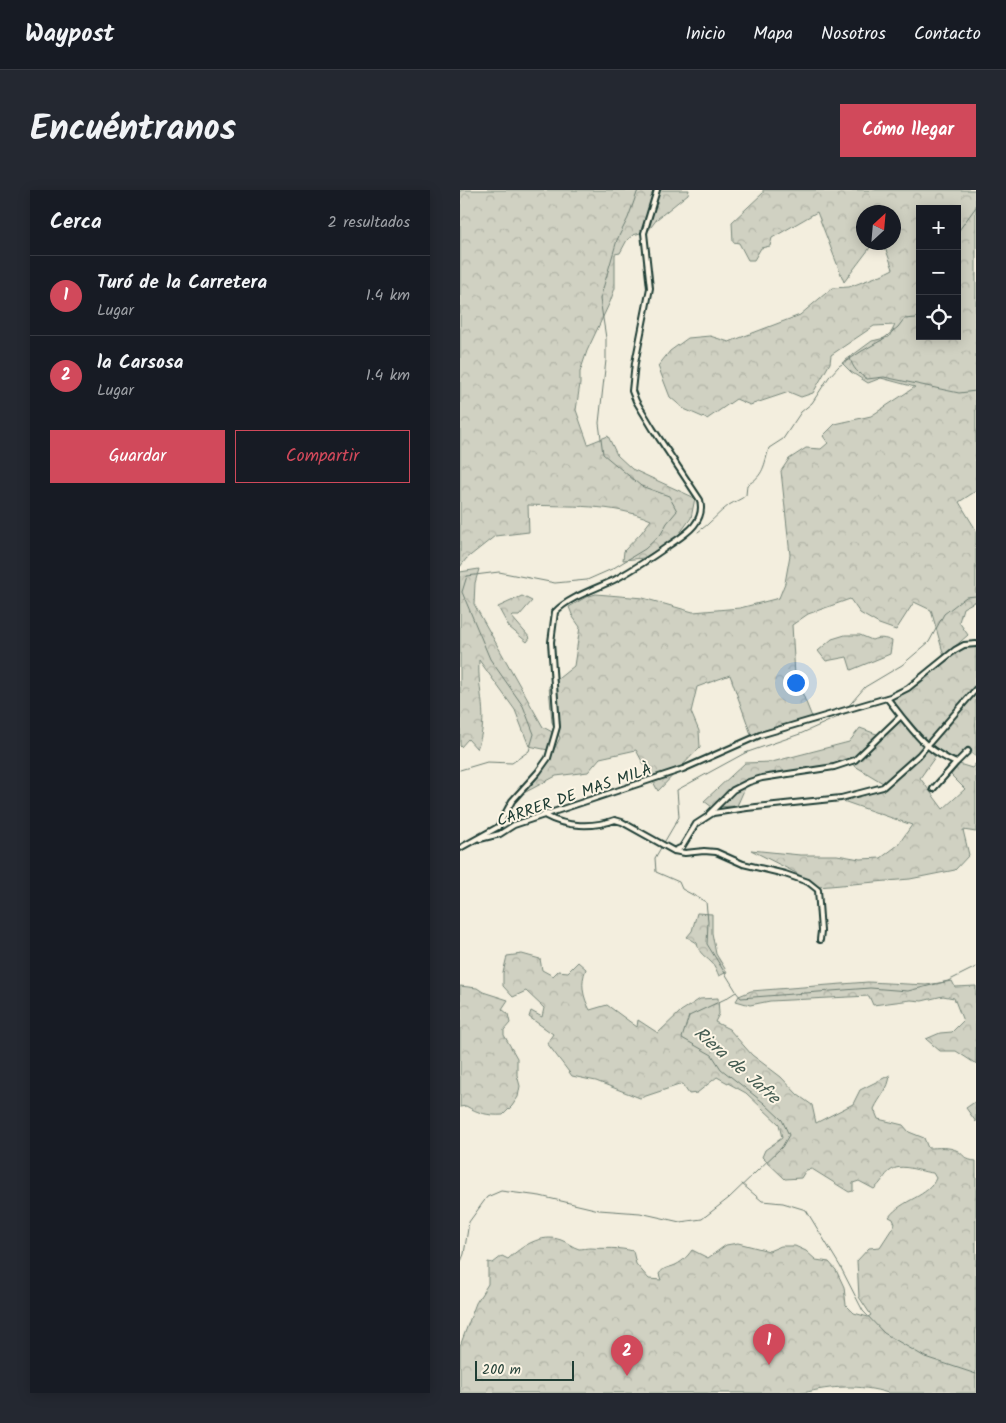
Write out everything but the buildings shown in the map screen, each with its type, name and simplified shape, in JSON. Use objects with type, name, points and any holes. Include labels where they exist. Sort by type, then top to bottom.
[{"type":"street","points":[[460,848],[498,827],[506,810],[517,794],[544,765],[551,749],[557,727],[551,642],[556,612],[567,602],[641,565],[691,530],[700,515],[700,500],[653,430],[632,391],[634,364],[650,288],[644,233],[657,190]]},
{"type":"street","name":"CARRER DE MAS MILÀ","points":[[473,841],[500,834],[514,826],[592,798],[682,770],[760,735],[887,698],[908,688],[955,650],[964,645],[976,644]]},
{"type":"street","points":[[708,815],[747,808],[840,798],[883,787],[913,762],[976,689]]},
{"type":"street","points":[[887,698],[926,746],[943,757],[956,762]]},
{"type":"street","points":[[674,851],[682,847],[693,826],[708,815],[733,790],[762,778],[834,766],[855,760],[901,716]]},
{"type":"street","points":[[933,790],[956,762],[968,751]]},
{"type":"street","points":[[546,816],[556,822],[571,825],[615,820],[674,851],[716,852],[742,864],[785,874],[808,882],[818,890],[820,940]]},
{"type":"green space","points":[[460,190],[689,190],[688,194],[657,219],[648,231],[633,235],[627,240],[620,253],[615,254],[615,288],[587,351],[580,372],[576,410],[588,444],[608,436],[617,455],[632,469],[695,498],[691,518],[677,537],[644,558],[623,560],[624,551],[651,520],[606,508],[528,505],[529,532],[495,536],[466,559],[460,567]]},
{"type":"green space","points":[[763,190],[976,190],[976,491],[959,502],[976,530],[976,601],[963,608],[959,622],[968,635],[944,656],[931,610],[914,602],[896,630],[879,624],[860,613],[850,599],[808,614],[792,625],[795,675],[812,717],[752,737],[730,675],[697,687],[691,712],[699,731],[700,747],[658,791],[636,750],[600,758],[588,772],[556,776],[522,794],[542,772],[560,738],[552,722],[549,686],[574,666],[580,627],[569,607],[586,597],[596,594],[643,598],[693,612],[740,608],[779,598],[785,583],[790,555],[781,471],[789,459],[806,448],[821,449],[828,443],[823,436],[835,424],[871,416],[915,387],[881,378],[868,383],[851,372],[842,363],[872,341],[889,337],[895,325],[874,326],[831,355],[830,363],[813,393],[801,397],[789,392],[750,405],[736,399],[707,419],[684,409],[670,397],[658,366],[670,351],[688,338],[710,336],[729,342],[800,315],[832,288],[849,287],[893,269],[886,250],[901,250],[901,205],[856,205],[856,250],[868,250],[844,282],[817,212],[772,238],[770,246],[761,248],[754,260],[748,260],[739,243],[733,242],[732,222],[763,193]]},
{"type":"green space","points":[[479,569],[475,583],[474,604],[543,727],[554,733],[548,750],[529,746],[515,710],[479,660],[483,715],[481,737],[477,749],[468,739],[460,746],[460,572]]},
{"type":"green space","points":[[522,596],[532,601],[519,616],[511,616],[530,638],[527,642],[509,627],[498,607]]},
{"type":"green space","points":[[845,635],[860,635],[872,640],[882,638],[892,641],[890,654],[851,670],[847,657],[826,661],[818,651],[832,639]]},
{"type":"green space","points":[[965,645],[976,646],[976,686],[973,690],[976,692],[976,757],[966,749],[955,759],[927,743],[891,700],[919,684]]},
{"type":"green space","points":[[900,719],[935,757],[920,778],[943,809],[965,789],[951,775],[959,764],[972,768],[976,763],[976,832],[963,830],[969,855],[955,870],[910,879],[818,887],[798,874],[751,850],[800,855],[837,855],[860,859],[881,858],[898,845],[912,825],[843,801],[888,786],[850,763],[749,779],[737,806],[712,807],[704,801],[745,763],[772,762],[849,742],[860,728],[882,736]]},
{"type":"green space","points":[[697,913],[712,914],[712,933],[716,954],[727,972],[719,976],[714,965],[700,952],[697,943],[687,937],[692,931]]},
{"type":"green space","points":[[522,954],[540,959],[542,970],[553,976],[558,971],[568,972],[578,962],[586,969],[583,979],[583,990],[590,1010],[607,1005],[637,1027],[638,1020],[658,1033],[681,1011],[700,999],[718,998],[719,1014],[715,1022],[729,1029],[752,1055],[781,1077],[798,1095],[812,1105],[816,1123],[853,1104],[860,1090],[890,1075],[886,1088],[874,1109],[878,1119],[903,1125],[909,1132],[924,1138],[928,1148],[951,1148],[968,1159],[976,1161],[976,1393],[888,1393],[867,1388],[846,1387],[803,1393],[460,1393],[460,1346],[476,1303],[488,1284],[488,1262],[493,1263],[502,1256],[508,1259],[532,1242],[554,1238],[579,1249],[633,1251],[636,1264],[649,1279],[661,1280],[659,1274],[662,1270],[676,1265],[692,1250],[708,1258],[726,1245],[738,1243],[769,1251],[781,1246],[795,1246],[806,1251],[816,1260],[829,1262],[836,1270],[844,1287],[846,1305],[854,1313],[868,1317],[871,1315],[859,1297],[857,1261],[869,1248],[880,1247],[895,1224],[893,1219],[889,1217],[894,1211],[928,1190],[936,1178],[933,1173],[900,1167],[888,1172],[874,1189],[859,1181],[853,1183],[853,1191],[849,1192],[812,1169],[806,1170],[801,1178],[785,1179],[762,1157],[765,1150],[782,1138],[779,1124],[746,1093],[717,1077],[697,1093],[689,1094],[682,1084],[640,1098],[596,1081],[572,1076],[547,1043],[553,1034],[529,1017],[531,1011],[542,1017],[544,1008],[526,991],[513,997],[503,986],[503,973],[507,956]]},
{"type":"green space","points":[[952,981],[955,987],[976,986],[976,1064],[956,1051],[940,1051],[926,1039],[940,1033],[952,1032],[963,1021],[954,998],[943,996],[922,1001],[911,1000],[873,1005],[869,996],[770,1001],[750,1005],[736,1001],[739,996],[751,991],[868,982],[926,985]]},
{"type":"green space","points":[[460,986],[477,988],[483,992],[508,1000],[502,1009],[508,1014],[510,1023],[504,1030],[504,1035],[517,1058],[517,1075],[520,1086],[518,1097],[503,1115],[479,1112],[466,1106],[460,1107]]},
{"type":"green space","points":[[976,1101],[976,1122],[966,1108]]},
{"type":"waterway","points":[[460,770],[487,762],[512,763],[529,751],[534,734],[523,706],[490,659],[462,592],[467,576],[499,572],[555,583],[587,580],[612,569],[645,549],[661,534],[677,511],[669,496],[641,486],[603,454],[599,423],[606,360],[606,338],[600,299],[617,240],[628,218],[638,190]]},
{"type":"waterway","points":[[961,228],[976,207]]},
{"type":"waterway","points":[[698,532],[721,511],[746,495],[747,485],[753,482],[760,474],[769,448],[783,439],[801,412],[812,403],[829,377],[839,366],[882,340],[898,327],[904,319],[916,318]]},
{"type":"waterway","points":[[850,358],[856,370],[867,379],[884,377],[959,393],[976,391]]},
{"type":"waterway","points":[[846,709],[865,687],[902,665],[929,642],[944,614],[966,597],[976,596]]},
{"type":"waterway","points":[[736,991],[707,944],[708,921],[706,902],[682,889],[679,882],[656,872],[655,858],[679,817],[677,790],[745,753],[800,734],[838,717],[842,713]]},
{"type":"waterway","name":"Riera de Jafre","points":[[460,1264],[464,1254],[469,1222],[487,1197],[501,1191],[540,1196],[599,1210],[640,1213],[680,1222],[702,1219],[729,1198],[782,1147],[789,1135],[782,1120],[721,1069],[712,1055],[682,1038],[689,1016],[736,992],[741,998],[870,988],[908,991],[948,981],[976,967]]},
{"type":"waterway","points":[[742,1184],[762,1201],[783,1203],[806,1210],[840,1266],[863,1311],[884,1333],[925,1357],[976,1374]]},
{"type":"place","name":"Turó de la Carretera","points":[[769,1365]]},
{"type":"place","name":"la Carsosa","points":[[627,1376]]}]
